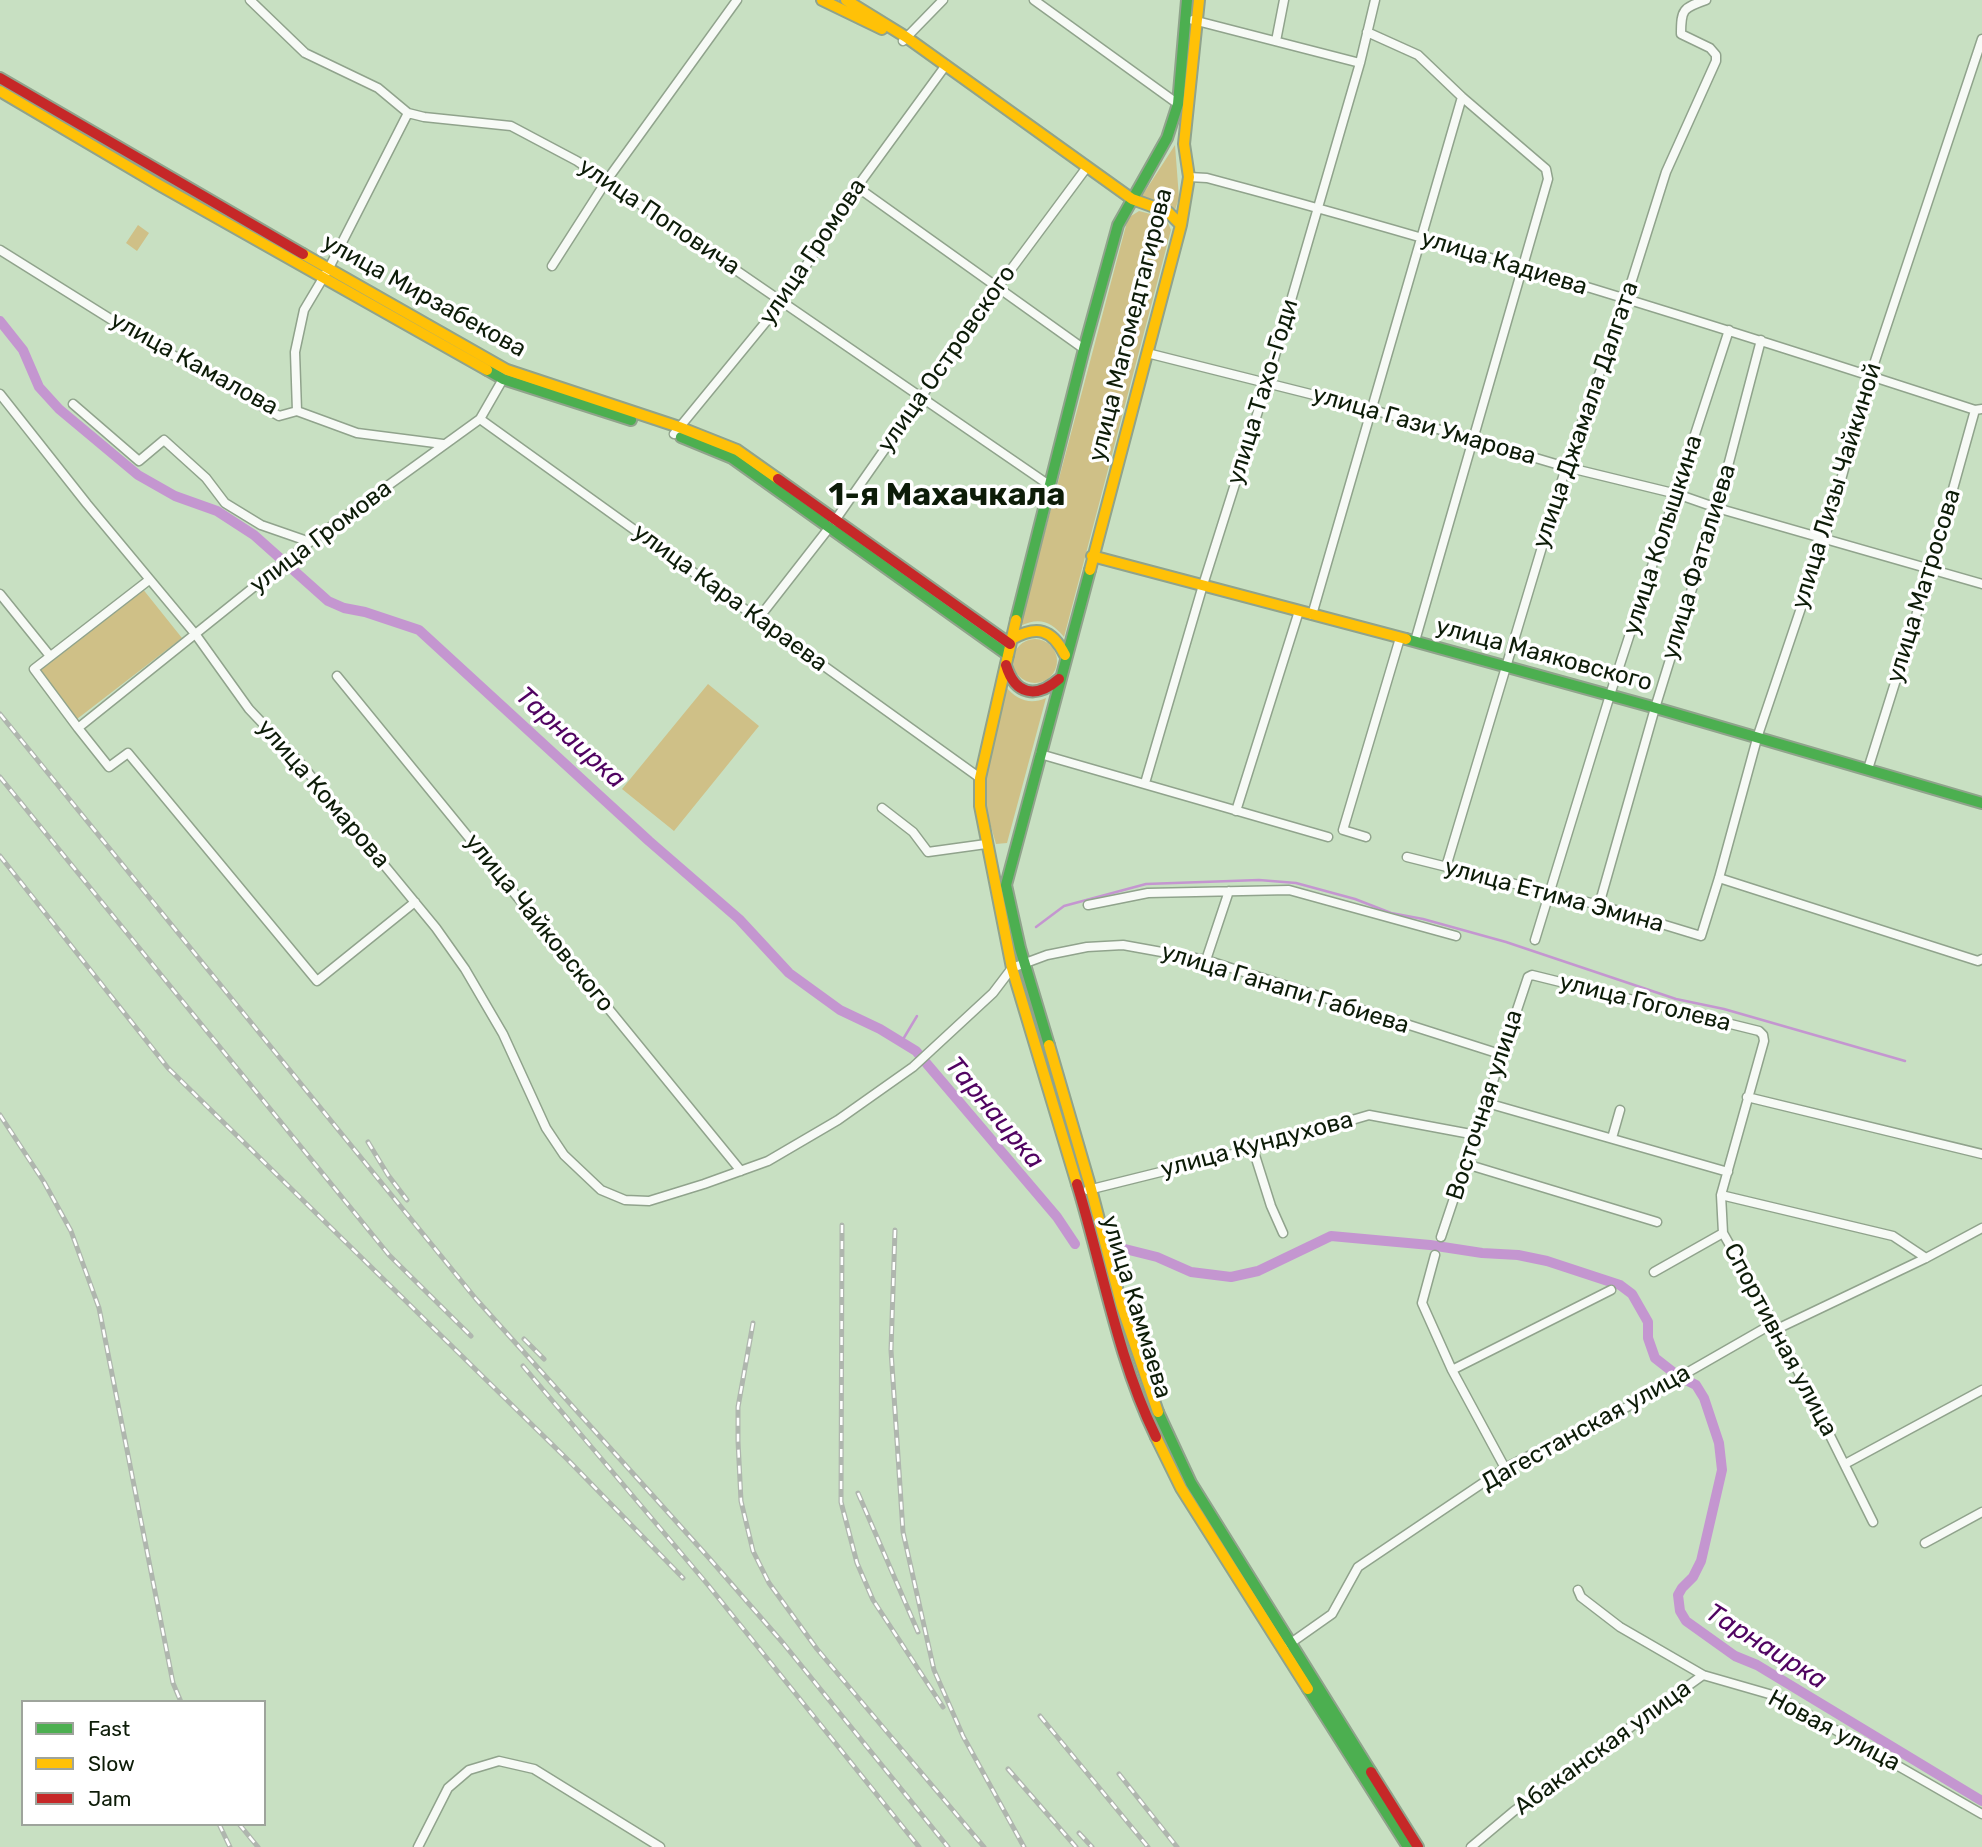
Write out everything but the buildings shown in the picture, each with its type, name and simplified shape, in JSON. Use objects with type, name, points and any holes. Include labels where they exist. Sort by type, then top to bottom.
[{"type":"main road","points":[[822,0],[841,2],[904,39],[1130,201],[1168,212],[1181,225]]},
{"type":"main road","name":"улица Магомедтагирова","points":[[1001,886],[986,844],[980,806],[980,778],[1049,485],[1118,225],[1167,138],[1178,104],[1187,0]]},
{"type":"main road","name":"улица Магомедтагирова","points":[[1065,655],[1181,225],[1189,177],[1184,144],[1199,0]]},
{"type":"main road","name":"улица Мирзабекова","points":[[0,78],[503,379],[676,430]]},
{"type":"main road","name":"улица Мирзабекова","points":[[0,91],[161,186],[507,370],[737,450],[1009,650]]},
{"type":"main road","name":"улица Маяковского","points":[[1092,556],[1505,665],[1758,736],[1982,803]]},
{"type":"main road","points":[[1001,886],[1040,754],[1059,679],[1065,655],[1060,643],[1050,634],[1037,630],[1023,631],[1009,650],[1008,674],[1015,685],[1026,691],[1038,692],[1050,688],[1059,679]]},
{"type":"main road","name":"улица Каммаева","points":[[1001,886],[1025,964],[1086,1191]]},
{"type":"main road","name":"улица Каммаева","points":[[1001,886],[1012,968],[1153,1402],[1191,1483],[1408,1847]]},
{"type":"main road","name":"улица Каммаева","points":[[1287,1646],[1418,1847]]},
{"type":"street","points":[[250,0],[305,53],[378,88],[408,113],[327,272],[304,310],[295,352],[297,411]]},
{"type":"street","points":[[552,267],[607,180],[737,0]]},
{"type":"street","points":[[904,39],[943,0]]},
{"type":"street","points":[[1034,0],[1178,104]]},
{"type":"street","points":[[1276,41],[1284,0]]},
{"type":"street","name":"улица Тахо-Годи","points":[[1145,783],[1203,585],[1267,383],[1360,63],[1375,0]]},
{"type":"street","name":"улица Джамала Далгата","points":[[1446,867],[1566,467],[1626,299],[1666,172],[1716,61],[1716,55],[1710,48],[1681,34],[1681,16],[1687,7],[1706,0]]},
{"type":"street","points":[[1185,19],[1360,63]]},
{"type":"street","points":[[1367,32],[1418,55],[1462,97],[1546,169],[1548,179],[1415,641]]},
{"type":"street","name":"улица Лизы Чайкиной","points":[[1700,936],[1758,736],[1825,537],[1870,376],[1982,40]]},
{"type":"street","name":"улица Громова","points":[[676,430],[783,301],[857,187],[944,68]]},
{"type":"street","points":[[1312,615],[1462,97]]},
{"type":"street","name":"улица Поповича","points":[[408,113],[424,117],[511,125],[578,161],[1049,485]]},
{"type":"street","name":"улица Островского","points":[[758,619],[833,523],[998,287],[1086,169]]},
{"type":"street","name":"улица Кадиева","points":[[1189,177],[1207,178],[1317,208],[1729,330],[1979,409]]},
{"type":"street","points":[[857,187],[1084,349]]},
{"type":"street","name":"улица Камалова","points":[[0,250],[112,320],[279,416],[297,411],[357,433],[443,444]]},
{"type":"street","name":"улица Колышкина","points":[[1535,940],[1610,695],[1729,330]]},
{"type":"street","name":"улица Фаталиева","points":[[1599,905],[1655,708],[1717,508],[1761,340]]},
{"type":"street","name":"улица Гази Умарова","points":[[1147,353],[1370,409],[1566,467],[1677,494],[1717,508],[1982,584]]},
{"type":"street","name":"улица Громова","points":[[78,727],[310,542],[480,419],[503,379]]},
{"type":"street","name":"улица Комарова","points":[[0,394],[196,635],[249,709],[301,764],[415,902],[465,969],[497,1023],[546,1128],[564,1155],[581,1173],[601,1190],[625,1200],[649,1201],[741,1171]]},
{"type":"street","points":[[73,404],[139,460],[164,440],[206,478],[225,503],[261,525],[310,542]]},
{"type":"street","name":"улица Матросова","points":[[1868,769],[1979,409]]},
{"type":"street","name":"улица Кара Караева","points":[[480,419],[980,778]]},
{"type":"street","points":[[149,580],[34,668],[109,767],[128,753],[317,981],[415,902]]},
{"type":"street","points":[[0,594],[50,656]]},
{"type":"street","points":[[1236,811],[1298,611]]},
{"type":"street","points":[[1366,837],[1343,830],[1400,638]]},
{"type":"street","name":"улица Чайковского","points":[[337,676],[741,1171]]},
{"type":"street","points":[[1040,754],[1328,837]]},
{"type":"street","points":[[882,808],[913,832],[928,852],[986,844]]},
{"type":"street","name":"улица Етима Эмина","points":[[1407,857],[1599,905],[1700,936]]},
{"type":"street","points":[[1719,878],[1980,960]]},
{"type":"street","points":[[1088,905],[1148,893],[1289,890],[1455,936]]},
{"type":"street","points":[[1206,960],[1229,891]]},
{"type":"street","name":"улица Ганапи Габиева","points":[[1025,964],[1047,955],[1087,947],[1123,945],[1159,950],[1206,960],[1503,1055]]},
{"type":"street","points":[[741,1171],[768,1161],[838,1120],[913,1067],[993,993],[1012,968],[1025,964]]},
{"type":"street","name":"Восточная улица","points":[[1441,1237],[1526,982],[1532,975]]},
{"type":"street","name":"улица Гоголева","points":[[1532,975],[1759,1031]]},
{"type":"street","name":"Спортивная улица","points":[[1759,1031],[1764,1041],[1721,1195],[1723,1233],[1873,1522]]},
{"type":"street","points":[[1747,1097],[1982,1154]]},
{"type":"street","points":[[1487,1103],[1728,1172]]},
{"type":"street","points":[[1612,1138],[1620,1110]]},
{"type":"street","name":"улица Кундухова","points":[[1086,1191],[1253,1149],[1369,1115],[1476,1135]]},
{"type":"street","points":[[1253,1149],[1271,1206],[1283,1233]]},
{"type":"street","points":[[1466,1164],[1657,1222]]},
{"type":"street","points":[[1721,1195],[1893,1236],[1926,1258]]},
{"type":"street","name":"Дагестанская улица","points":[[1287,1646],[1332,1614],[1358,1567],[1505,1468],[1774,1327],[1926,1258],[1982,1228]]},
{"type":"street","points":[[1654,1272],[1723,1233]]},
{"type":"street","points":[[1435,1255],[1422,1303],[1452,1370],[1505,1468]]},
{"type":"street","points":[[1452,1370],[1611,1290]]},
{"type":"street","points":[[1845,1464],[1982,1390]]},
{"type":"street","points":[[1925,1543],[1982,1512]]},
{"type":"street","name":"Новая улица","points":[[1578,1590],[1581,1597],[1619,1627],[1703,1675],[1776,1696],[1982,1814]]},
{"type":"street","name":"Абаканская улица","points":[[1471,1847],[1514,1811],[1703,1675]]},
{"type":"street","points":[[418,1847],[448,1788],[469,1770],[499,1761],[534,1769],[660,1847]]},
{"type":"shaded area","points":[[1175,145],[1179,198],[1175,210],[1142,196]]},
{"type":"shaded area","points":[[1139,211],[1166,218],[1171,230],[1064,637],[1044,622],[1020,626],[1128,218]]},
{"type":"shaded area","points":[[138,225],[149,233],[137,251],[126,243]]},
{"type":"shaded area","points":[[142,588],[182,638],[77,719],[38,669]]},
{"type":"shaded area","points":[[1035,639],[1050,646],[1057,661],[1050,676],[1035,683],[1020,676],[1013,661],[1020,646]]},
{"type":"shaded area","points":[[708,684],[759,726],[674,831],[622,789]]},
{"type":"shaded area","points":[[1006,687],[1024,700],[1046,698],[1007,843],[996,844],[985,806],[986,776]]},
{"type":"waterway","name":"Тарнаирка","points":[[0,321],[23,350],[39,387],[59,409],[138,475],[175,496],[217,511],[254,535],[328,601],[419,630],[649,841],[739,919],[789,973],[840,1010],[880,1029],[916,1051],[1057,1217],[1075,1244]]},
{"type":"waterway","points":[[1036,927],[1064,906],[1146,884],[1259,880],[1296,883],[1355,899],[1391,913],[1506,942],[1676,999],[1724,1009],[1905,1061]]},
{"type":"waterway","points":[[902,1041],[917,1016]]},
{"type":"waterway","name":"Тарнаирка","points":[[1125,1249],[1157,1257],[1191,1272],[1231,1277],[1258,1271],[1331,1236],[1518,1255],[1547,1261],[1620,1285],[1632,1294],[1648,1322],[1648,1338],[1655,1358],[1678,1376],[1696,1385],[1704,1398],[1719,1443],[1722,1470],[1701,1561],[1693,1577],[1678,1595],[1680,1611],[1686,1621],[1735,1656],[1757,1665],[1982,1801]]},
{"type":"railway","points":[[0,714],[476,1299],[783,1643],[948,1847]]},
{"type":"railway","points":[[0,777],[389,1255],[471,1336]]},
{"type":"railway","points":[[0,856],[168,1068],[568,1460],[683,1578]]},
{"type":"railway","points":[[0,1115],[44,1182],[71,1231],[99,1308],[173,1683],[180,1700]]},
{"type":"railway","points":[[368,1142],[407,1200]]},
{"type":"railway","points":[[842,1225],[841,1502],[857,1563],[873,1600],[943,1707]]},
{"type":"railway","points":[[895,1230],[891,1350],[903,1532],[934,1670],[963,1736],[1024,1847]]},
{"type":"railway","points":[[753,1323],[738,1407],[741,1501],[753,1551],[769,1583],[817,1649],[984,1847]]},
{"type":"railway","points":[[524,1339],[544,1359]]},
{"type":"railway","points":[[523,1366],[708,1585],[919,1847]]},
{"type":"railway","points":[[858,1493],[918,1632]]},
{"type":"railway","points":[[1040,1716],[1148,1847]]},
{"type":"railway","points":[[1008,1769],[1076,1847]]},
{"type":"railway","points":[[1119,1774],[1177,1847]]},
{"type":"railway","points":[[220,1826],[230,1847]]},
{"type":"railway","points":[[241,1826],[258,1847]]},
{"type":"railway","points":[[1079,1833],[1092,1847]]},
{"type":"traffic: fast","points":[[1016,620],[1118,225],[1167,138],[1178,104],[1187,0]]},
{"type":"traffic: fast","points":[[487,370],[503,379],[631,420]]},
{"type":"traffic: fast","points":[[681,437],[732,458],[1008,655]]},
{"type":"traffic: fast","points":[[1049,1045],[1020,948],[1006,885],[1090,570]]},
{"type":"traffic: fast","points":[[1406,639],[1649,706],[1982,803]]},
{"type":"traffic: fast","points":[[1158,1412],[1191,1483],[1371,1772]]},
{"type":"traffic: fast","points":[[1308,1689],[1408,1847]]},
{"type":"traffic: slow","points":[[822,0],[882,29]]},
{"type":"traffic: slow","points":[[846,0],[906,37],[1132,199],[1168,212],[1181,225]]},
{"type":"traffic: slow","points":[[1090,570],[1181,225],[1189,177],[1184,144],[1199,0]]},
{"type":"traffic: slow","points":[[0,91],[161,186],[487,370]]},
{"type":"traffic: slow","points":[[303,254],[507,370],[679,427],[737,450],[778,479]]},
{"type":"traffic: slow","points":[[1092,556],[1406,639]]},
{"type":"traffic: slow","points":[[1016,620],[980,778],[980,806],[1012,968],[1077,1184]]},
{"type":"traffic: slow","points":[[1012,639],[1029,632],[1043,632],[1055,640],[1065,655]]},
{"type":"traffic: slow","points":[[1049,1045],[1122,1307],[1158,1412]]},
{"type":"traffic: slow","points":[[1156,1437],[1181,1488],[1308,1689]]},
{"type":"traffic: jam","points":[[0,78],[303,254]]},
{"type":"traffic: jam","points":[[778,479],[1010,644]]},
{"type":"traffic: jam","points":[[1006,665],[1015,683],[1027,691],[1042,689],[1059,679]]},
{"type":"traffic: jam","points":[[1077,1184],[1121,1344],[1142,1407],[1156,1437]]},
{"type":"traffic: jam","points":[[1371,1772],[1418,1847]]},
{"type":"district","name":"1-я Махачкала","points":[[947,496]]}]
